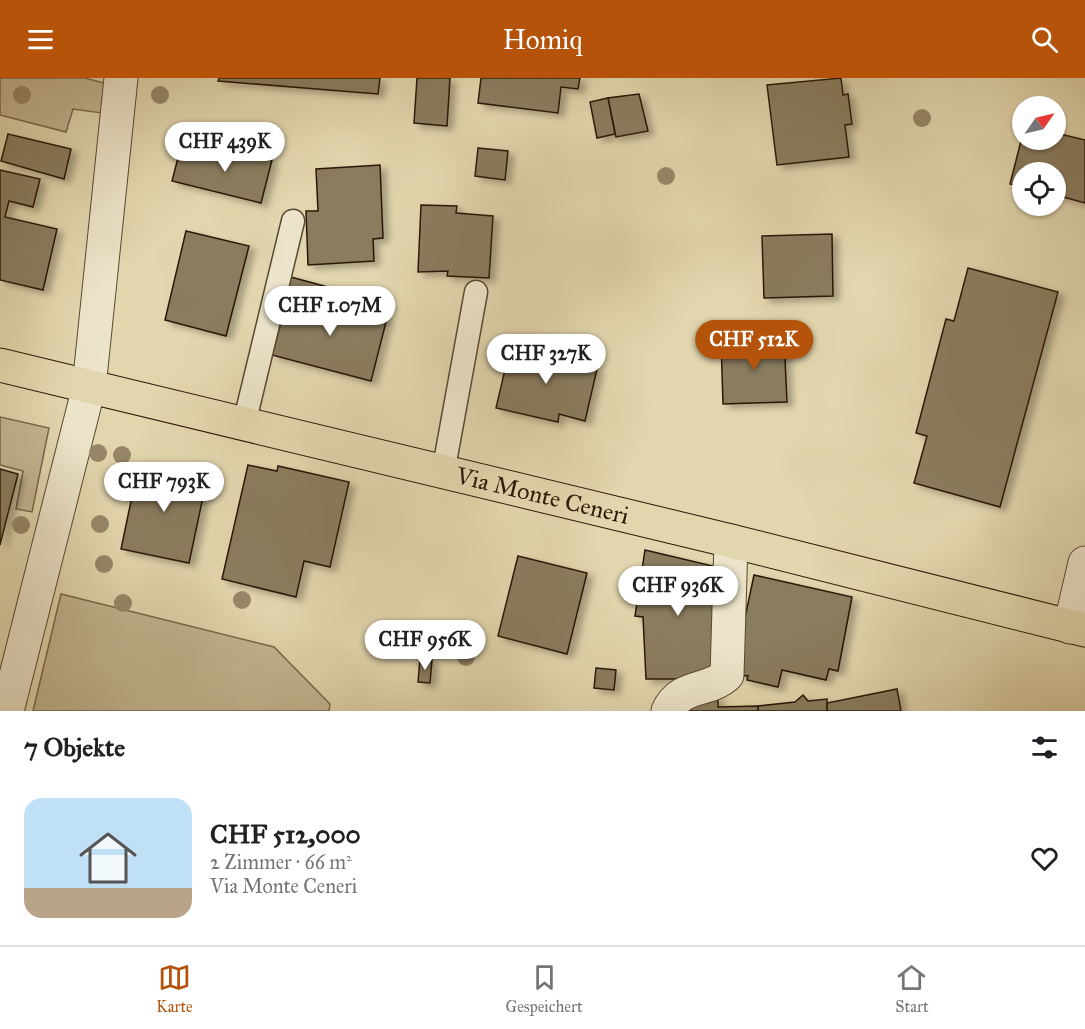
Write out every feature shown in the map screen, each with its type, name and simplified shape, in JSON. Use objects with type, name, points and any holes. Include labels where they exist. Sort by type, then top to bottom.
[{"type":"main road","name":"Via Monte Ceneri","points":[[0,365],[731,541],[1077,628]]},
{"type":"street","points":[[7,711],[88,387],[121,78]]},
{"type":"street","points":[[668,711],[673,701],[690,690],[715,684],[727,675],[731,541]]},
{"type":"street","points":[[1077,628],[1085,562]]},
{"type":"lane","points":[[244,424],[293,221]]},
{"type":"lane","points":[[443,473],[476,292]]},
{"type":"shaded area","points":[[0,78],[85,78],[104,83],[102,113],[73,109],[66,132],[0,115]]},
{"type":"shaded area","points":[[0,417],[49,428],[32,512],[16,509],[23,471],[0,465]]},
{"type":"shaded area","points":[[61,594],[274,647],[330,704],[329,711],[33,711]]},
{"type":"building","points":[[219,78],[380,78],[378,94],[218,81]]},
{"type":"building","points":[[417,78],[450,78],[447,126],[414,123]]},
{"type":"building","points":[[481,78],[580,78],[578,89],[561,87],[558,113],[478,103]]},
{"type":"building","points":[[841,78],[843,95],[848,94],[852,124],[845,125],[849,157],[777,165],[767,85]]},
{"type":"building","points":[[639,94],[648,131],[616,137],[608,98]]},
{"type":"building","points":[[608,98],[615,134],[597,138],[590,102]]},
{"type":"building","points":[[8,134],[71,149],[64,179],[1,161]]},
{"type":"building","points":[[1066,135],[1085,140],[1085,203],[1066,198],[1066,162],[1016,162],[1019,150],[1066,150]]},
{"type":"building","points":[[214,145],[272,160],[261,203],[172,181],[180,150],[211,158]]},
{"type":"building","points":[[478,148],[508,151],[505,180],[475,176]]},
{"type":"building","points":[[380,165],[383,238],[373,239],[374,261],[308,265],[306,211],[318,211],[316,169]]},
{"type":"building","points":[[0,170],[40,179],[33,207],[9,201],[5,217],[57,229],[43,290],[0,280]]},
{"type":"building","points":[[421,205],[457,206],[456,213],[493,216],[489,278],[447,276],[448,271],[418,272]]},
{"type":"building","points":[[186,231],[249,246],[226,336],[165,320]]},
{"type":"building","points":[[832,234],[833,296],[764,298],[762,236]]},
{"type":"building","points":[[968,268],[1058,292],[1000,507],[914,483],[927,436],[916,433],[946,319],[954,321]]},
{"type":"building","points":[[287,276],[328,287],[324,302],[282,291]]},
{"type":"building","points":[[289,293],[387,318],[371,381],[272,355]]},
{"type":"building","points":[[784,338],[787,402],[723,404],[721,340]]},
{"type":"building","points":[[511,344],[588,361],[587,367],[597,369],[585,421],[559,414],[558,422],[496,408]]},
{"type":"building","points":[[139,463],[207,478],[189,563],[121,549]]},
{"type":"building","points":[[248,465],[277,471],[278,466],[349,482],[330,567],[304,561],[296,597],[222,579]]},
{"type":"building","points":[[0,469],[18,474],[0,545]]},
{"type":"building","points":[[645,550],[717,567],[714,679],[646,679],[643,617],[635,616]]},
{"type":"building","points":[[518,556],[587,573],[567,654],[498,636]]},
{"type":"building","points":[[754,575],[852,597],[838,671],[829,669],[826,680],[782,670],[778,687],[747,680],[748,676],[738,675],[742,632]]},
{"type":"building","points":[[420,659],[432,660],[430,683],[418,682]]},
{"type":"building","points":[[596,668],[616,670],[614,690],[594,688]]},
{"type":"building","points":[[897,689],[901,711],[827,711],[827,703]]},
{"type":"building","points":[[803,695],[808,701],[827,699],[827,711],[758,711],[758,706],[795,702]]},
{"type":"building","points":[[718,696],[718,707],[758,706],[758,711],[686,711]]}]
